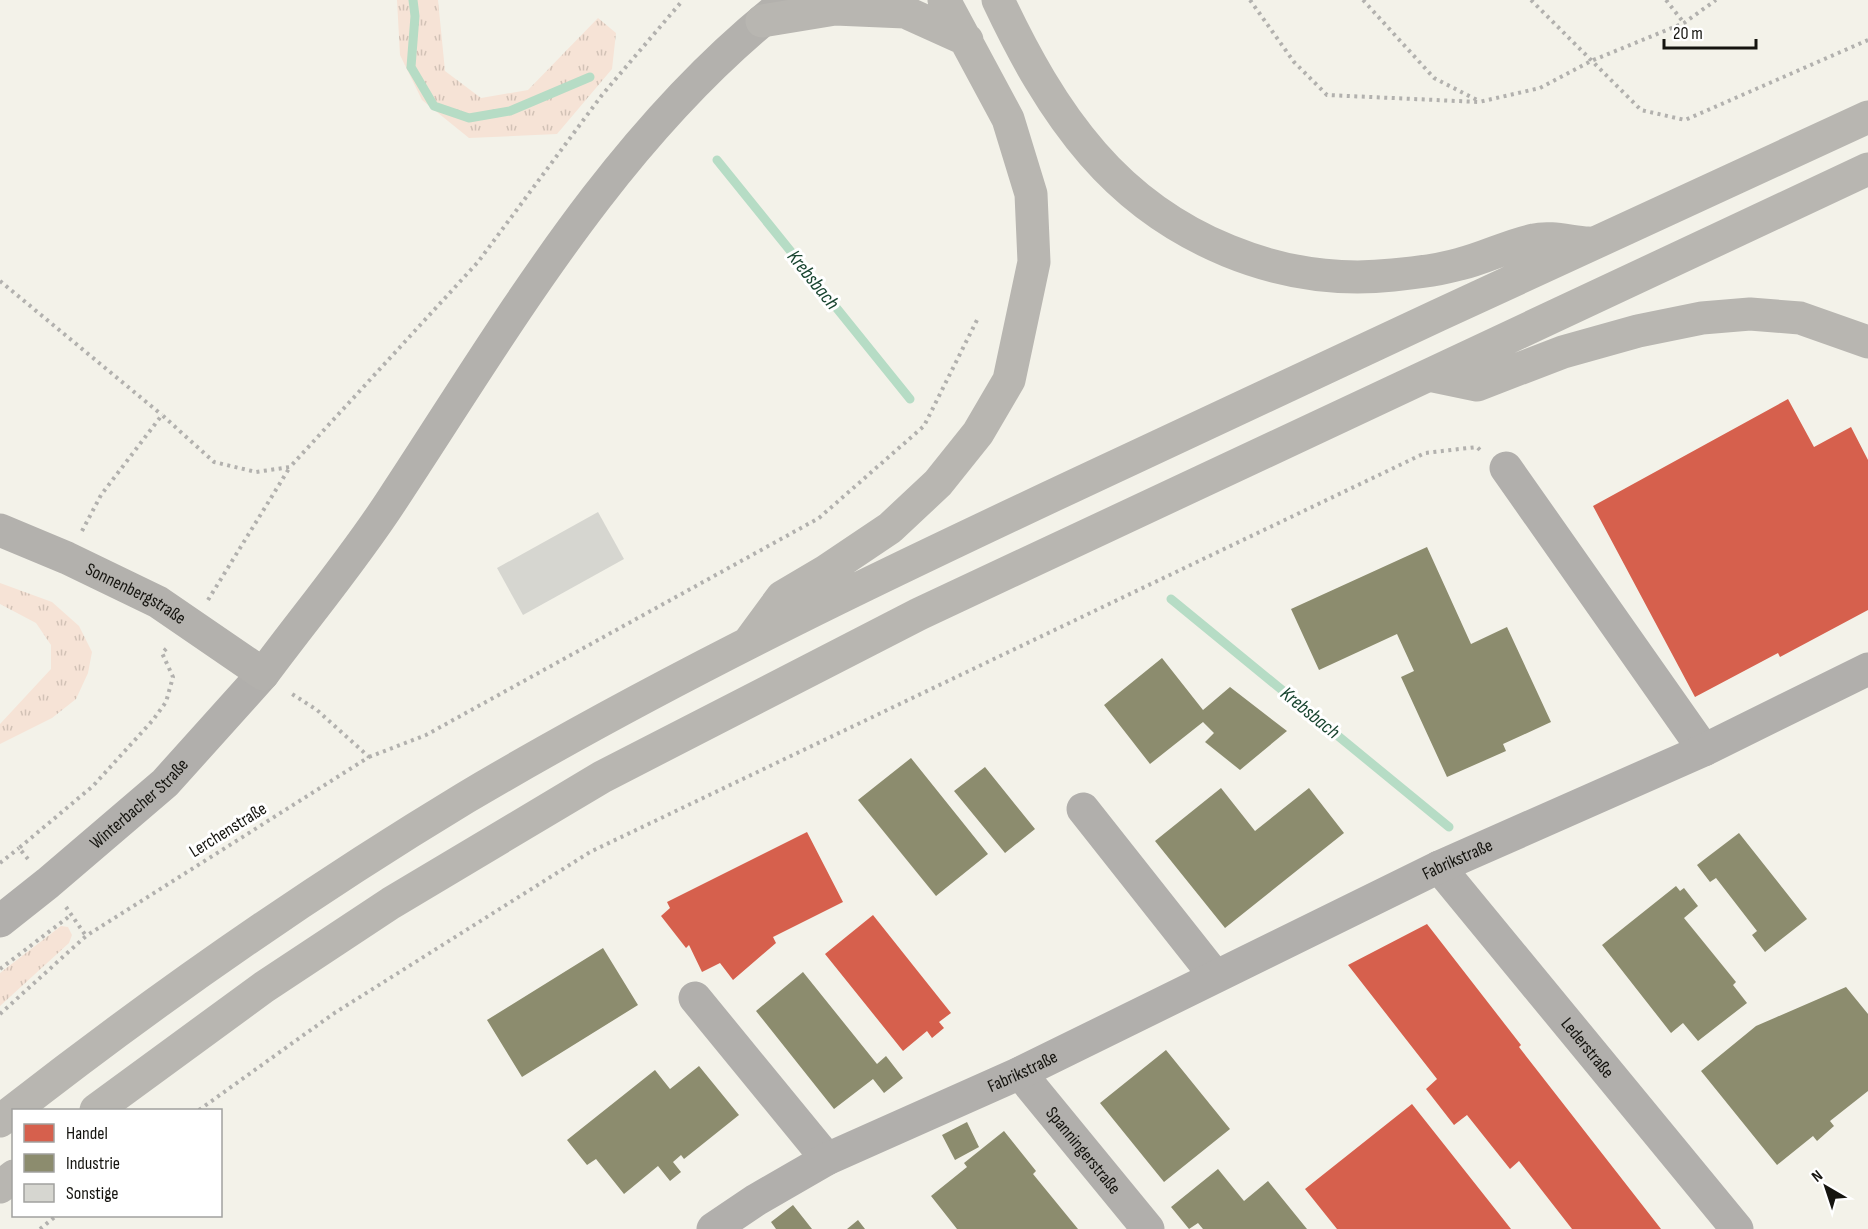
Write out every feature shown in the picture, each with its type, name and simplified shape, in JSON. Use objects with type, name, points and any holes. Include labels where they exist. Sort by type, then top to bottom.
[{"type":"highway","points":[[746,646],[782,597],[890,528],[938,483],[978,434],[1009,380],[1034,262],[1031,194],[1008,119],[944,0]]},
{"type":"highway","points":[[998,0],[1050,97],[1094,155],[1141,201],[1206,243],[1271,267],[1333,276],[1392,275],[1460,264],[1536,239],[1591,243]]},
{"type":"highway","points":[[762,21],[835,9],[905,12],[967,40]]},
{"type":"highway","points":[[15,1109],[114,1032],[232,948],[363,861],[584,730],[746,646],[1060,492],[1591,243],[1868,117]]},
{"type":"highway","points":[[97,1109],[264,987],[391,903],[602,777],[919,614],[1868,169]]},
{"type":"highway","points":[[1429,375],[1477,385],[1563,352],[1638,332],[1702,318],[1750,314],[1800,318],[1868,342]]},
{"type":"highway","points":[[0,1121],[12,1112]]},
{"type":"highway","points":[[0,1187],[12,1178]]},
{"type":"main road","points":[[263,674],[390,502],[574,225],[655,124],[762,21],[788,0]]},
{"type":"main road","name":"Sonnenbergstraße","points":[[0,530],[67,558],[158,602],[263,674]]},
{"type":"street","points":[[1506,468],[1704,750]]},
{"type":"street","name":"Fabrikstraße","points":[[713,1229],[756,1200],[827,1159],[1020,1073],[1439,867],[1704,750],[1868,669]]},
{"type":"street","name":"Winterbacher Straße","points":[[0,921],[48,884],[165,783],[263,674]]},
{"type":"street","points":[[1083,809],[1215,976]]},
{"type":"street","name":"Lederstraße","points":[[1439,867],[1737,1229]]},
{"type":"street","points":[[695,998],[827,1159]]},
{"type":"street","name":"Spanningerstraße","points":[[1020,1073],[1148,1229]]},
{"type":"path","points":[[0,862],[93,786],[153,720],[166,702],[173,677],[162,653],[191,623],[222,580],[290,467],[478,262],[602,95],[682,0]]},
{"type":"path","points":[[1250,0],[1294,62],[1327,95],[1479,102],[1540,88],[1591,61],[1684,23],[1716,0]]},
{"type":"path","points":[[1363,0],[1434,78],[1479,102]]},
{"type":"path","points":[[1531,0],[1641,110],[1685,120],[1868,40]]},
{"type":"path","points":[[1666,0],[1684,23]]},
{"type":"path","points":[[0,281],[162,415],[214,462],[256,472],[290,467]]},
{"type":"path","name":"Lerchenstraße","points":[[0,1014],[86,936],[369,757],[426,735],[819,518],[924,426],[977,320]]},
{"type":"path","points":[[67,558],[101,495],[162,415]]},
{"type":"path","points":[[200,1109],[333,1014],[590,852],[1425,453],[1477,447],[1506,468]]},
{"type":"path","points":[[263,674],[316,710],[369,757]]},
{"type":"path","points":[[19,848],[48,884]]},
{"type":"path","points":[[0,969],[71,915]]},
{"type":"path","points":[[40,1229],[54,1217]]},
{"type":"green space","points":[[397,0],[438,0],[445,71],[481,98],[528,90],[598,18],[616,33],[612,69],[557,134],[469,138],[422,100],[400,55]]},
{"type":"green space","points":[[0,583],[52,602],[79,626],[92,652],[88,673],[76,699],[52,718],[0,744],[0,724],[51,669],[51,645],[36,623],[0,604]]},
{"type":"green space","points":[[61,926],[68,927],[72,935],[69,943],[0,1006],[0,973]]},
{"type":"building: Handel","points":[[1788,399],[1814,447],[1851,427],[1868,460],[1868,610],[1780,657],[1778,653],[1695,697],[1593,506]]},
{"type":"building: Handel","points":[[807,832],[843,902],[773,937],[776,943],[733,980],[720,963],[702,972],[689,945],[686,948],[661,916],[670,908],[667,902]]},
{"type":"building: Handel","points":[[873,915],[951,1013],[939,1022],[944,1028],[932,1038],[927,1031],[903,1051],[825,954]]},
{"type":"building: Handel","points":[[1427,924],[1521,1045],[1519,1047],[1661,1229],[1572,1229],[1519,1161],[1510,1169],[1467,1115],[1454,1125],[1426,1089],[1437,1079],[1348,965]]},
{"type":"building: Handel","points":[[1412,1104],[1511,1229],[1337,1229],[1305,1189]]},
{"type":"building: Industrie","points":[[1427,547],[1471,644],[1507,627],[1551,722],[1503,744],[1506,751],[1447,777],[1401,677],[1414,671],[1397,634],[1319,670],[1291,609]]},
{"type":"building: Industrie","points":[[1162,658],[1203,710],[1230,687],[1287,731],[1240,770],[1205,742],[1214,733],[1203,722],[1150,764],[1104,705]]},
{"type":"building: Industrie","points":[[911,758],[988,854],[936,896],[858,800]]},
{"type":"building: Industrie","points":[[985,767],[1035,829],[1005,853],[954,791]]},
{"type":"building: Industrie","points":[[1221,788],[1255,831],[1309,788],[1344,833],[1225,928],[1155,841]]},
{"type":"building: Industrie","points":[[1739,833],[1807,919],[1765,952],[1752,935],[1757,931],[1716,878],[1710,882],[1697,865]]},
{"type":"building: Industrie","points":[[1676,886],[1680,891],[1684,888],[1698,906],[1684,918],[1736,982],[1733,985],[1747,1003],[1698,1041],[1683,1023],[1671,1033],[1602,945]]},
{"type":"building: Industrie","points":[[603,948],[638,1005],[522,1077],[487,1020]]},
{"type":"building: Industrie","points":[[803,972],[877,1064],[886,1056],[903,1078],[884,1093],[873,1079],[834,1109],[756,1011]]},
{"type":"building: Industrie","points":[[1846,987],[1868,1014],[1868,1091],[1830,1121],[1834,1126],[1817,1141],[1813,1136],[1777,1165],[1701,1071],[1756,1026]]},
{"type":"building: Industrie","points":[[1166,1050],[1230,1129],[1164,1182],[1100,1103]]},
{"type":"building: Industrie","points":[[699,1066],[739,1115],[684,1159],[681,1155],[673,1162],[681,1172],[670,1181],[658,1166],[624,1194],[596,1159],[587,1165],[567,1140],[655,1070],[670,1089]]},
{"type":"building: Industrie","points":[[967,1122],[979,1147],[955,1160],[942,1135]]},
{"type":"building: Industrie","points":[[1004,1131],[1036,1171],[1033,1174],[1078,1229],[957,1229],[931,1196],[967,1167],[964,1163]]},
{"type":"building: Industrie","points":[[1218,1169],[1244,1201],[1268,1181],[1307,1229],[1203,1229],[1198,1223],[1189,1229],[1171,1207]]},
{"type":"building: Industrie","points":[[793,1205],[812,1229],[776,1229],[771,1222]]},
{"type":"building: Industrie","points":[[858,1220],[865,1229],[847,1229]]},
{"type":"building: Sonstige","points":[[598,512],[624,559],[523,615],[497,568]]},
{"type":"waterway","name":"Krebsbach","points":[[413,0],[415,16],[411,67],[434,106],[469,118],[510,111],[590,77]]},
{"type":"waterway","name":"Krebsbach","points":[[717,160],[910,399]]},
{"type":"waterway","name":"Krebsbach","points":[[1171,599],[1449,827]]}]
